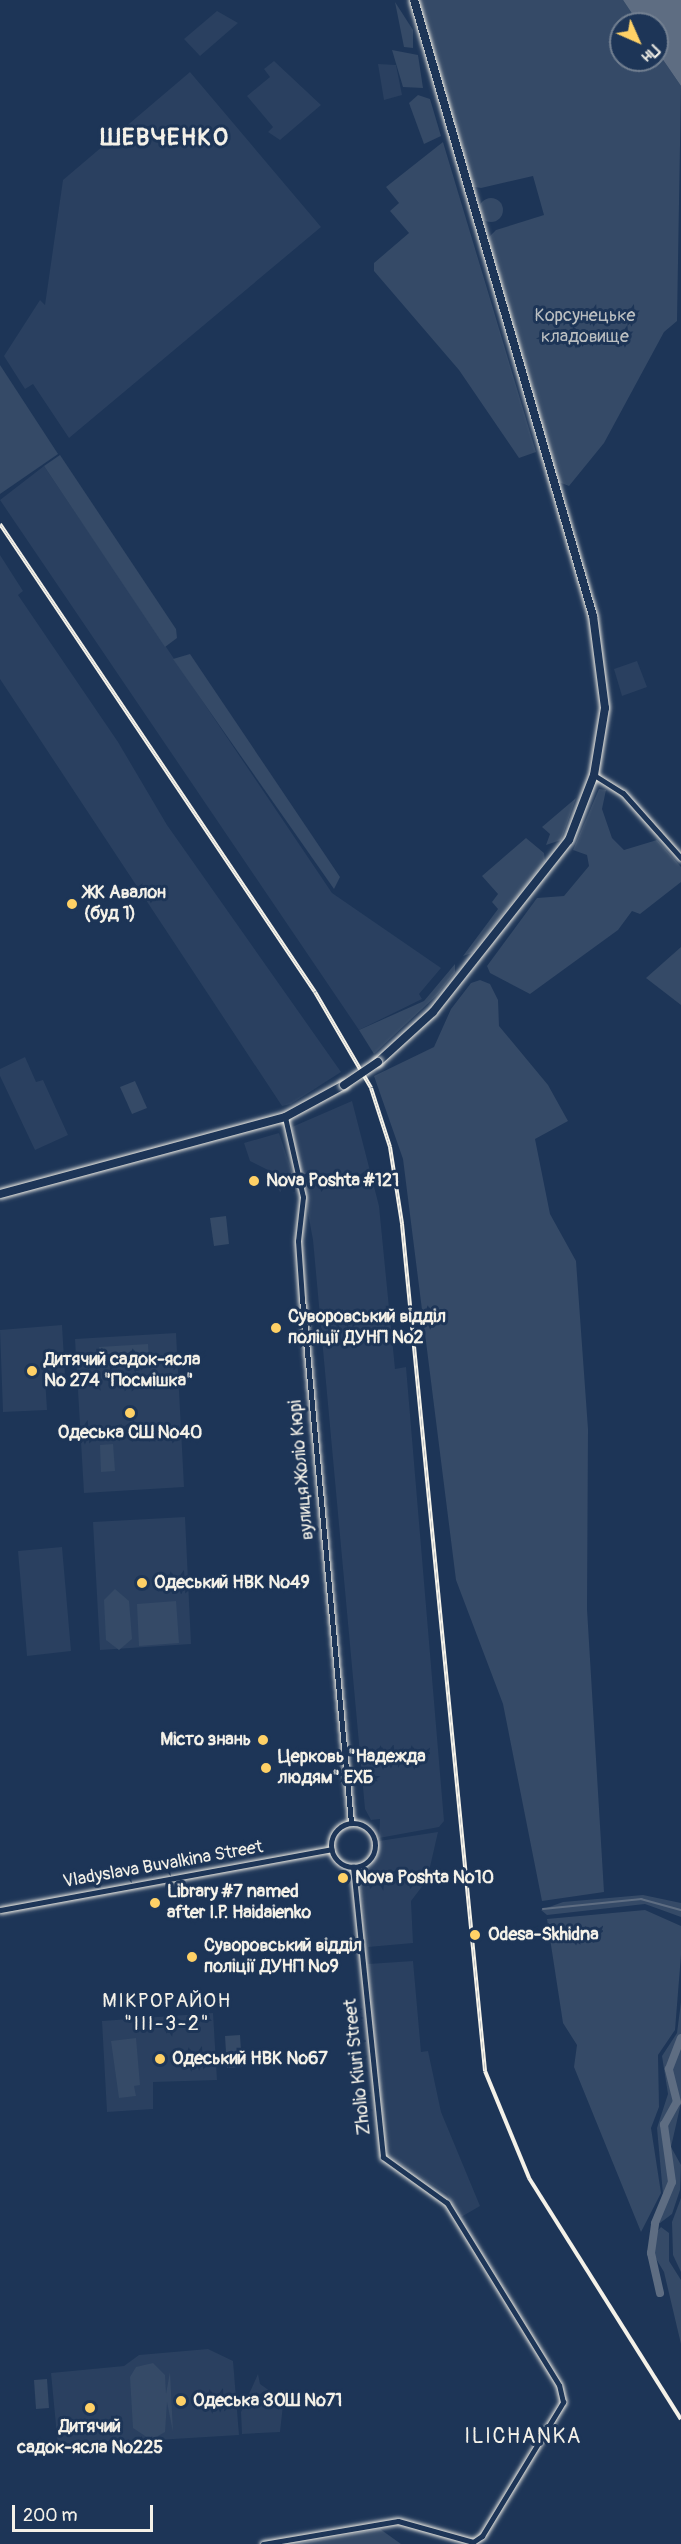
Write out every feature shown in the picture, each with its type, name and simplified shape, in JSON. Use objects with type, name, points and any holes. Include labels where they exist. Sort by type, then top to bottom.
[{"type":"highway","points":[[0,1194],[285,1117],[344,1085],[378,1062],[433,1012],[557,856],[578,822],[594,775],[605,708],[601,646],[414,0]]},
{"type":"street","points":[[594,775],[623,793],[681,858]]},
{"type":"street","name":"вулиця Жоліо Кюрі","points":[[285,1117],[303,1197],[298,1241],[302,1298],[351,1822]]},
{"type":"street","points":[[351,1822],[365,1825],[376,1840],[372,1858],[353,1867],[339,1862],[331,1849],[333,1835],[351,1822]]},
{"type":"street","name":"Vladyslava Buvalkina Street","points":[[0,1910],[331,1849]]},
{"type":"street","name":"Zholio Kiuri Street","points":[[263,2544],[373,2523],[405,2521],[464,2542],[478,2540],[563,2402],[559,2385],[447,2203],[383,2157],[353,1867]]},
{"type":"shaded area","points":[[623,0],[681,0],[681,86],[669,68],[669,12],[631,12]]},
{"type":"shaded area","points":[[217,11],[238,23],[200,56],[184,39]]},
{"type":"shaded area","points":[[274,61],[321,105],[280,140],[268,132],[273,127],[247,96],[270,77],[264,69]]},
{"type":"shaded area","points":[[378,64],[396,65],[402,95],[384,100]]},
{"type":"shaded area","points":[[190,72],[321,227],[69,438],[33,384],[25,389],[4,356],[40,300],[45,305],[63,180]]},
{"type":"shaded area","points":[[44,466],[332,893],[441,968],[419,994],[422,999],[359,1030],[0,500]]},
{"type":"shaded area","points":[[0,555],[23,591],[18,595],[118,742],[167,825],[341,1072],[291,1104],[282,1106],[0,679]]},
{"type":"shaded area","points":[[637,661],[647,687],[622,696],[614,669]]},
{"type":"shaded area","points":[[25,1057],[36,1082],[43,1080],[68,1135],[35,1150],[0,1076],[0,1069]]},
{"type":"shaded area","points":[[352,1101],[379,1206],[395,1369],[406,1367],[444,1821],[439,1827],[379,1838],[380,1819],[371,1820],[365,1809],[313,1240],[292,1127]]},
{"type":"shaded area","points":[[279,1133],[295,1181],[280,1192],[270,1171],[250,1161],[244,1143]]},
{"type":"shaded area","name":"Дитячий садок-ясла № 274 \"Посмішка\"","points":[[62,1325],[65,1376],[45,1378],[47,1410],[3,1412],[0,1330]]},
{"type":"shaded area","name":"Одеська СШ №40","points":[[176,1333],[184,1487],[84,1493],[75,1339]]},
{"type":"shaded area","name":"Одеський НВК №49","points":[[185,1517],[191,1644],[100,1650],[93,1522]]},
{"type":"shaded area","points":[[62,1547],[71,1651],[27,1656],[18,1551]]},
{"type":"shaded area","points":[[438,1832],[427,1880],[411,1901],[413,1943],[368,1947],[359,1874],[376,1858],[379,1841]]},
{"type":"shaded area","points":[[413,1961],[421,2052],[428,2051],[441,2112],[480,2206],[461,2217],[447,2194],[387,2155],[368,1964]]},
{"type":"shaded area","name":"Одеський НВК №67","points":[[213,2013],[217,2080],[153,2082],[153,2109],[107,2112],[102,2021]]},
{"type":"shaded area","name":"Одеська ЗОШ №71","points":[[208,2349],[233,2361],[239,2435],[58,2446],[51,2373],[124,2366],[139,2355]]},
{"type":"shaded area","points":[[258,2374],[260,2384],[274,2394],[303,2393],[331,2404],[314,2400],[283,2405],[280,2432],[242,2434],[241,2412]]},
{"type":"green space","name":"Корсунецьке кладовище","points":[[417,0],[623,0],[631,12],[609,12],[609,72],[669,72],[669,68],[681,86],[677,321],[664,332],[604,443],[569,486],[556,481],[485,241],[496,230],[544,215],[533,176],[481,188],[469,186]]},
{"type":"green space","points":[[395,2],[413,30],[413,48],[404,47]]},
{"type":"green space","points":[[392,50],[418,55],[423,88],[403,87]]},
{"type":"green space","points":[[418,95],[430,99],[441,136],[424,144],[409,103]]},
{"type":"green space","points":[[443,142],[536,452],[519,458],[459,370],[374,271],[374,263],[409,233],[390,211],[399,203],[386,187]]},
{"type":"green space","points":[[491,198],[500,201],[503,210],[500,219],[491,222],[482,219],[479,210],[482,201]]},
{"type":"green space","points":[[0,365],[58,454],[0,494]]},
{"type":"green space","points":[[60,455],[176,629],[177,638],[165,647],[44,466]]},
{"type":"green space","points":[[190,654],[340,877],[334,889],[173,659]]},
{"type":"green space","points":[[599,789],[606,790],[602,809],[612,838],[624,850],[657,840],[681,867],[681,882],[640,914],[632,911],[618,930],[530,994],[490,973],[487,966],[537,898],[564,896],[589,866],[587,855],[573,850]]},
{"type":"green space","points":[[576,798],[561,840],[546,845],[550,834],[542,827]]},
{"type":"green space","points":[[526,838],[544,853],[545,861],[472,953],[463,956],[498,909],[492,902],[498,894],[482,876]]},
{"type":"green space","points":[[681,947],[681,1005],[646,978]]},
{"type":"green space","points":[[455,964],[455,972],[437,995],[374,1054],[359,1030],[424,1001]]},
{"type":"green space","points":[[480,980],[490,984],[498,1000],[499,1026],[548,1085],[568,1121],[535,1139],[550,1214],[576,1261],[588,1429],[587,1609],[604,1892],[542,1901],[503,1704],[456,1580],[403,1159],[374,1076],[434,1047],[451,1009],[471,983]]},
{"type":"green space","points":[[135,1081],[147,1108],[132,1114],[120,1087]]},
{"type":"green space","points":[[226,1216],[229,1244],[214,1246],[210,1218]]},
{"type":"green space","points":[[148,1344],[149,1364],[101,1367],[99,1347]]},
{"type":"green space","points":[[113,1444],[115,1471],[101,1472],[100,1445]]},
{"type":"green space","points":[[115,1589],[129,1601],[132,1639],[119,1650],[106,1640],[104,1600]]},
{"type":"green space","points":[[176,1601],[179,1643],[139,1646],[137,1604]]},
{"type":"green space","points":[[643,1895],[681,1903],[681,1917],[645,1904],[547,1915],[541,1910],[563,1902]]},
{"type":"green space","points":[[645,1910],[681,1926],[681,1955],[675,2030],[658,2055],[659,2107],[651,2128],[661,2193],[641,2232],[574,2067],[577,2045],[563,2023],[547,1919]]},
{"type":"green space","points":[[681,2002],[681,2103],[671,2147],[681,2165],[680,2190],[672,2214],[660,2223],[654,2220],[663,2194],[657,2128],[668,2094],[662,2056],[677,2033]]},
{"type":"green space","points":[[240,2035],[242,2067],[227,2068],[225,2036]]},
{"type":"green space","points":[[136,2038],[140,2085],[134,2086],[136,2096],[119,2098],[111,2041]]},
{"type":"green space","points":[[681,2198],[681,2272],[673,2255],[672,2222]]},
{"type":"green space","points":[[661,2227],[669,2233],[669,2261],[681,2280],[681,2344],[664,2272],[655,2257],[655,2234]]},
{"type":"green space","points":[[153,2363],[165,2375],[166,2394],[170,2372],[173,2432],[167,2402],[165,2432],[151,2440],[133,2428],[130,2377],[136,2367]]},
{"type":"green space","points":[[47,2379],[49,2408],[36,2409],[34,2380]]},
{"type":"green space","points":[[380,2529],[401,2544],[296,2544]]},
{"type":"waterway","points":[[543,1909],[641,1899],[681,1910]]},
{"type":"waterway","points":[[660,2293],[651,2253],[655,2223],[672,2182],[664,2125],[677,2102],[669,2069],[681,2038]]},
{"type":"railway","points":[[0,524],[315,992],[371,1088],[390,1147],[402,1224],[485,2071],[529,2178],[681,2419]]},
{"type":"place","name":"ЖК Авалон (буд 1)","points":[[72,904]]},
{"type":"place","name":"Nova Poshta #121","points":[[254,1181]]},
{"type":"place","name":"Суворовський відділ поліції ДУНП №2","points":[[276,1328]]},
{"type":"place","name":"Дитячий садок-ясла № 274 \"Посмішка\"","points":[[32,1371]]},
{"type":"place","name":"Одеська СШ №40","points":[[130,1413]]},
{"type":"place","name":"Одеський НВК №49","points":[[142,1583]]},
{"type":"place","name":"Місто знань","points":[[263,1740]]},
{"type":"place","name":"Церковь \"Надежда людям\" ЕХБ","points":[[266,1768]]},
{"type":"place","name":"Nova Poshta №10","points":[[343,1878]]},
{"type":"place","name":"Library #7 named after I.P. Haidaienko","points":[[155,1903]]},
{"type":"place","name":"Odesa-Skhidna","points":[[475,1935]]},
{"type":"place","name":"Суворовський відділ поліції ДУНП №9","points":[[192,1957]]},
{"type":"place","name":"Одеський НВК №67","points":[[160,2059]]},
{"type":"place","name":"Одеська ЗОШ №71","points":[[181,2401]]},
{"type":"place","name":"Дитячий садок-ясла №225","points":[[90,2408]]},
{"type":"district","name":"ШЕВЧЕНКО","points":[[165,138]]},
{"type":"district","name":"МІКРОРАЙОН \"ІІІ-3-2\"","points":[[167,2012]]},
{"type":"district","name":"ILICHANKA","points":[[523,2437]]}]
